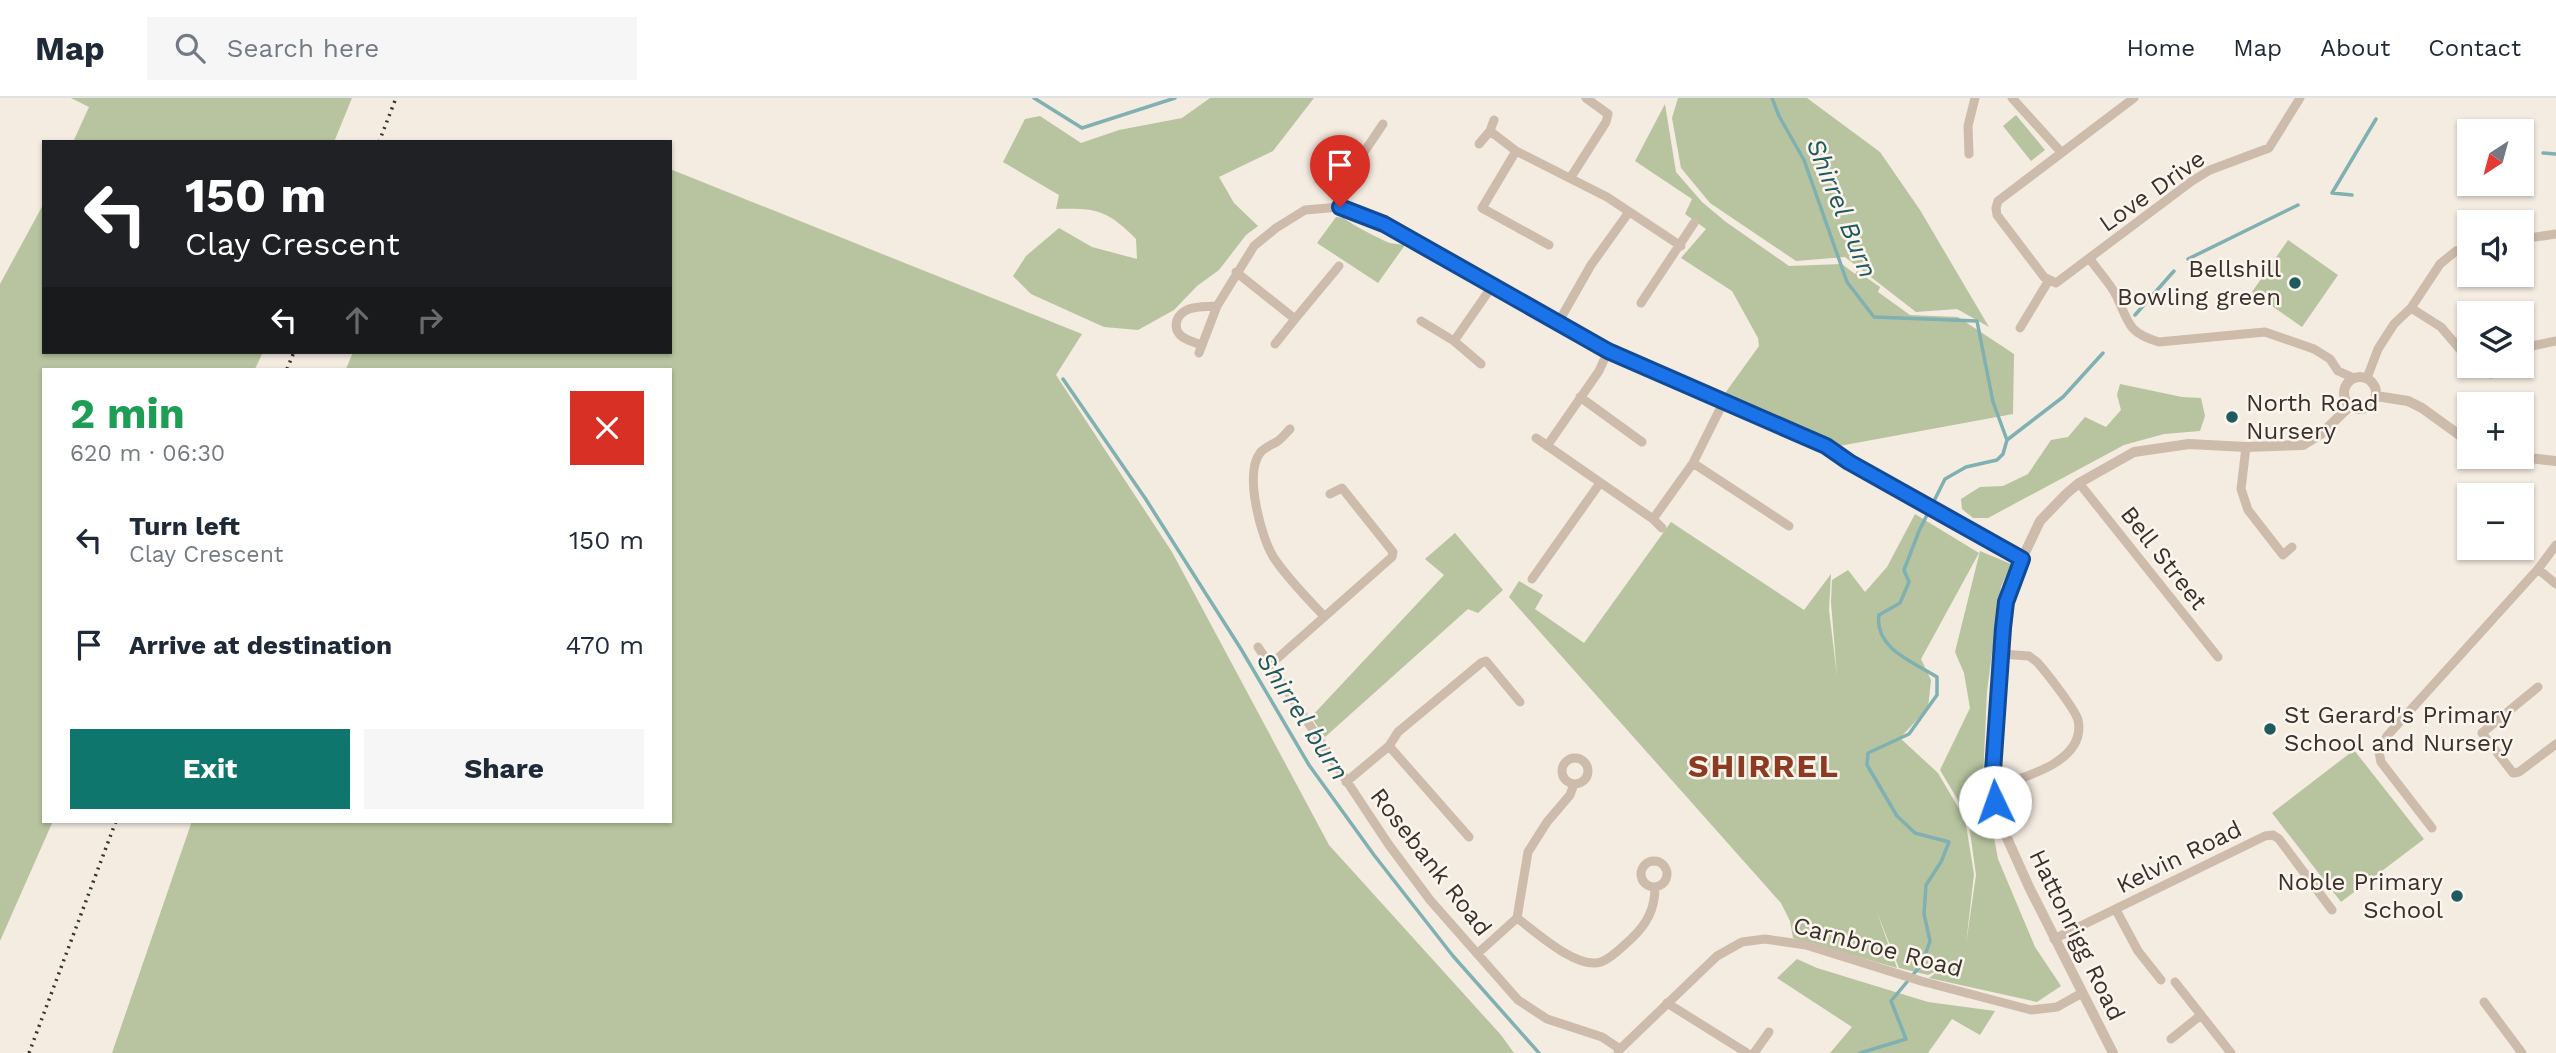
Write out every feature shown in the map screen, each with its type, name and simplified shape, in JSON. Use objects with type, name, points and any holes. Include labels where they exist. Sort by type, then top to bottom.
[{"type":"street","points":[[1571,177],[1606,122],[1608,114],[1586,98]]},
{"type":"street","points":[[1969,154],[1968,126],[1975,98]]},
{"type":"street","points":[[2012,98],[2061,152]]},
{"type":"street","points":[[2020,328],[2049,280],[2043,277],[1997,215],[1998,201],[2134,98]]},
{"type":"street","name":"Love Drive","points":[[2049,280],[2056,283],[2210,170],[2269,148],[2300,98]]},
{"type":"street","points":[[1479,144],[1490,131],[1494,120]]},
{"type":"street","points":[[1340,207],[1350,173],[1382,124]]},
{"type":"street","points":[[1490,131],[1516,151],[1608,197],[1681,246]]},
{"type":"street","points":[[1516,151],[1482,208],[1549,245]]},
{"type":"street","points":[[1217,306],[1191,309],[1182,313],[1177,323],[1178,332],[1201,349],[1217,306],[1254,246],[1276,228],[1306,210],[1340,207],[1384,224],[1608,351],[1826,446],[1849,462],[2022,559]]},
{"type":"street","points":[[1558,323],[1591,265],[1629,212]]},
{"type":"street","points":[[1641,303],[1695,223]]},
{"type":"street","points":[[2534,237],[2556,234]]},
{"type":"street","points":[[2367,378],[2378,349],[2394,324],[2411,308],[2448,256],[2457,251]]},
{"type":"street","points":[[2090,259],[2115,293],[2130,328],[2143,337],[2159,342],[2265,332],[2314,349],[2330,359],[2338,371],[2354,378],[2367,378],[2373,383],[2376,396]]},
{"type":"street","points":[[1275,344],[1339,266]]},
{"type":"street","points":[[1236,272],[1295,319]]},
{"type":"street","points":[[1454,341],[1493,285]]},
{"type":"street","points":[[2411,308],[2441,327],[2457,346]]},
{"type":"street","points":[[1421,321],[1454,341],[1481,364]]},
{"type":"street","points":[[2534,346],[2556,341]]},
{"type":"street","points":[[1548,446],[1599,371],[1608,351]]},
{"type":"street","points":[[2354,378],[2348,382],[2344,393],[2350,406],[2361,409],[2367,407],[2376,396]]},
{"type":"street","points":[[2376,396],[2409,401],[2457,433]]},
{"type":"street","points":[[1580,397],[1642,442]]},
{"type":"street","points":[[1653,519],[1693,463],[1723,403]]},
{"type":"street","name":"Hattonrigg Road","points":[[2113,1053],[2054,939],[2007,838],[1995,802],[1993,787],[2006,602],[2040,521],[2079,483],[2134,452],[2189,444],[2246,447],[2303,444],[2321,434],[2350,406]]},
{"type":"street","points":[[1290,429],[1261,451],[1255,461],[1255,495],[1270,552],[1324,616]]},
{"type":"street","points":[[1536,438],[1662,528]]},
{"type":"street","points":[[2246,447],[2241,489],[2248,510],[2283,555],[2292,547]]},
{"type":"street","points":[[2534,459],[2556,461]]},
{"type":"street","points":[[1693,463],[1789,526]]},
{"type":"street","points":[[1532,579],[1600,483]]},
{"type":"street","name":"Bell Street","points":[[2079,483],[2218,657]]},
{"type":"street","points":[[1271,664],[1389,561],[1393,552],[1342,488],[1331,494]]},
{"type":"street","points":[[2432,828],[2381,762],[2379,752],[2386,736],[2538,569],[2556,545]]},
{"type":"street","points":[[2538,569],[2556,584]]},
{"type":"street","name":"Rosebank Road","points":[[1258,647],[1346,782],[1430,900],[1477,954],[1526,1007],[1547,1019],[1602,1037],[1618,1051]]},
{"type":"street","points":[[1993,787],[2035,775],[2073,750],[2078,737],[2078,718],[2037,662],[2029,656],[2001,654]]},
{"type":"street","points":[[1346,782],[1389,746],[1398,732],[1486,661],[1520,702]]},
{"type":"street","points":[[2538,687],[2482,733],[2513,772],[2518,772],[2556,744]]},
{"type":"street","points":[[1389,746],[1469,837]]},
{"type":"street","points":[[1477,954],[1517,918],[1528,852],[1547,822],[1570,795],[1574,784]]},
{"type":"street","name":"Kelvin Road","points":[[2054,939],[2265,836],[2273,835],[2279,839],[2332,911]]},
{"type":"street","points":[[1517,918],[1569,956],[1583,962],[1601,962],[1644,925],[1653,907],[1655,887]]},
{"type":"street","points":[[2116,910],[2138,951],[2161,980]]},
{"type":"street","name":"Carnbroe Road","points":[[1618,1051],[1717,956],[1742,942],[1765,939],[1783,940],[2031,1010],[2057,1007],[2082,993]]},
{"type":"street","points":[[2175,982],[2231,1053]]},
{"type":"street","points":[[2484,1002],[2522,1053]]},
{"type":"street","points":[[1667,1003],[1747,1053]]},
{"type":"street","points":[[2171,1039],[2202,1015]]},
{"type":"street","points":[[1754,1053],[1769,1032]]},
{"type":"green space","points":[[71,98],[352,98],[335,140],[74,140],[89,107]]},
{"type":"green space","points":[[1210,98],[1314,98],[1273,151],[1219,177],[1234,203],[1258,226],[1246,235],[1219,270],[1197,286],[1174,310],[1138,330],[1104,327],[1031,294],[1013,276],[1026,256],[1059,228],[1092,247],[1137,259],[1136,239],[1109,216],[1092,210],[1056,209],[1059,195],[1003,162],[1025,119],[1040,116],[1081,143],[1119,130],[1182,118]]},
{"type":"green space","points":[[1678,98],[1807,98],[1880,152],[1920,210],[1989,327],[1957,309],[1916,312],[1845,257],[1796,261],[1710,203],[1681,168],[1672,118]]},
{"type":"green space","points":[[1665,104],[1676,172],[1702,202],[1789,266],[1842,264],[1880,287],[1878,292],[1910,315],[1958,317],[2014,354],[2013,414],[1823,449],[1718,403],[1759,346],[1758,338],[1732,291],[1681,258],[1706,229],[1685,214],[1692,199],[1635,161]]},
{"type":"green space","points":[[2016,115],[2045,150],[2031,161],[2003,126]]},
{"type":"green space","points":[[672,170],[1082,334],[1056,375],[1172,552],[1329,845],[1501,1035],[1514,1053],[112,1053],[191,823],[672,823],[672,368],[346,368],[352,354],[672,354]]},
{"type":"green space","points":[[42,207],[42,354],[262,354],[255,368],[42,368],[42,823],[52,823],[0,941],[0,284]]},
{"type":"green space","points":[[1336,217],[1344,218],[1386,242],[1405,245],[1378,283],[1317,243]]},
{"type":"green space","name":"Bellshill Bowling green","points":[[2288,240],[2338,275],[2302,327],[2252,292]]},
{"type":"green space","points":[[2120,384],[2182,397],[2201,398],[2205,416],[2200,431],[2164,434],[2124,445],[1988,518],[1973,518],[1962,509],[1961,499],[1980,487],[2003,486],[2028,474],[2051,440],[2068,437],[2085,417],[2106,427],[2121,410],[2117,395]]},
{"type":"green space","points":[[1915,514],[1979,553],[1921,659],[1931,680],[1928,708],[1900,738],[1938,773],[1965,819],[1974,874],[1966,944],[1976,875],[1968,817],[1940,770],[1970,708],[1964,673],[1955,652],[1980,551],[2011,564],[2001,587],[1987,691],[1983,779],[1998,859],[2035,947],[2061,986],[2037,1002],[1929,978],[1941,969],[1928,975],[1899,968],[1876,910],[1897,968],[1793,938],[1790,921],[1781,903],[1509,597],[1519,581],[1543,595],[1535,609],[1584,643],[1671,522],[1804,610],[1831,574],[1829,610],[1837,676],[1831,602],[1832,580],[1848,570],[1865,592],[1887,567]]},
{"type":"green space","points":[[1455,533],[1503,590],[1478,613],[1468,609],[1325,737],[1311,717],[1444,575],[1425,559]]},
{"type":"green space","points":[[2354,750],[2424,839],[2341,902],[2272,813]]},
{"type":"green space","points":[[1797,959],[1817,968],[1928,1002],[1995,1011],[1980,1035],[1952,1019],[1928,1053],[1830,1053],[1852,1027],[1777,978]]},
{"type":"waterway","name":"Shirrel Burn","points":[[1034,98],[1082,128],[1175,98]]},
{"type":"waterway","name":"Shirrel Burn","points":[[1772,98],[1804,160],[1847,282],[1874,317],[1977,321],[1993,402],[2007,440],[2003,454],[1997,460],[1966,467],[1945,479],[1919,531],[1904,570],[1909,582],[1900,603],[1879,615],[1879,627],[1889,645],[1897,653],[1937,677],[1937,695],[1909,734],[1868,753],[1867,765],[1897,816],[1915,833],[1949,842],[1941,862],[1926,885],[1924,914],[1930,941],[1922,964],[1891,1001],[1906,1039],[1860,1053]]},
{"type":"waterway","points":[[2352,195],[2332,193],[2376,119]]},
{"type":"waterway","points":[[2543,153],[2556,154]]},
{"type":"waterway","points":[[2188,259],[2298,205]]},
{"type":"waterway","points":[[2135,315],[2174,271]]},
{"type":"waterway","points":[[2007,440],[2063,397],[2103,353]]},
{"type":"waterway","name":"Shirrel burn","points":[[1063,379],[1145,498],[1241,649],[1309,765],[1374,855],[1453,956],[1539,1053]]},
{"type":"railway","points":[[380,140],[396,98]]},
{"type":"railway","points":[[287,368],[293,354]]},
{"type":"railway","points":[[29,1053],[115,823]]},
{"type":"place","name":"Bellshill Bowling green","points":[[2295,283]]},
{"type":"place","name":"North Road Nursery","points":[[2232,417]]},
{"type":"place","name":"St Gerard's Primary School and Nursery","points":[[2270,729]]},
{"type":"place","name":"Noble Primary School","points":[[2457,896]]},
{"type":"district","name":"SHIRREL","points":[[1764,766]]},
{"type":"route","points":[[1340,207],[1384,224],[1608,351],[1826,446],[1849,462],[2022,559],[2006,602],[2003,628],[1993,771],[1995,802]]}]
